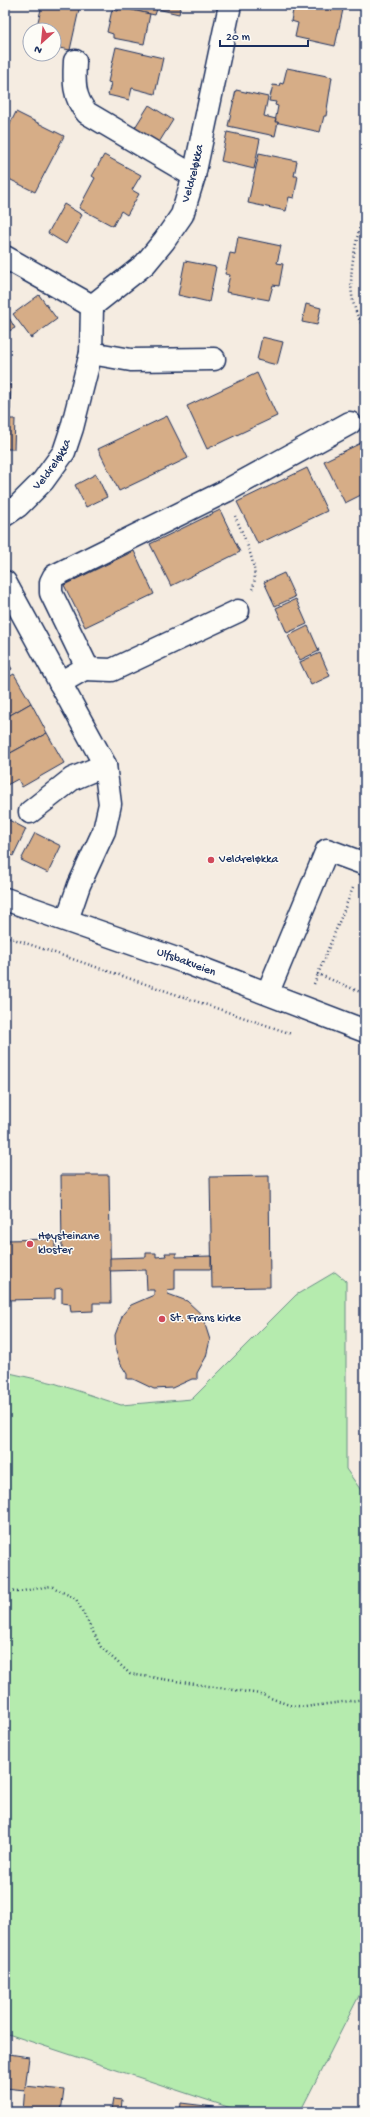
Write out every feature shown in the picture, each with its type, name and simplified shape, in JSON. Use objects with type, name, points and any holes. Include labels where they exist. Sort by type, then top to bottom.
[{"type":"street","name":"Veldreløkka","points":[[5,515],[18,506],[43,481],[64,452],[72,428],[91,354],[92,306],[145,264],[164,242],[182,216],[194,176],[230,5]]},
{"type":"street","points":[[75,61],[74,84],[78,99],[87,113],[194,176]]},
{"type":"street","points":[[5,257],[92,306]]},
{"type":"street","points":[[91,354],[131,360],[214,359]]},
{"type":"street","points":[[84,669],[85,663],[83,656],[51,592],[51,582],[54,576],[226,491],[350,422]]},
{"type":"street","points":[[5,582],[105,766],[110,804],[104,831],[79,885],[67,920]]},
{"type":"street","points":[[60,684],[84,669],[112,670],[238,611]]},
{"type":"street","points":[[30,812],[72,779],[105,766]]},
{"type":"street","points":[[268,992],[327,850],[364,864]]},
{"type":"street","name":"Ulfsbakveien","points":[[5,899],[268,992],[365,1031]]},
{"type":"path","points":[[365,205],[353,258],[351,288],[353,306],[365,329]]},
{"type":"path","points":[[226,491],[252,560],[255,584],[238,611]]},
{"type":"path","points":[[364,864],[318,974],[365,994]]},
{"type":"path","points":[[5,1592],[17,1592],[51,1586],[76,1599],[101,1647],[130,1674],[260,1694],[289,1705],[305,1707],[365,1699]]},
{"type":"green space","points":[[335,1272],[346,1281],[346,1469],[365,1496],[365,1984],[300,2112],[243,2112],[5,2033],[5,1372],[54,1383],[121,1405],[192,1399],[296,1295]]},
{"type":"building","points":[[42,5],[80,5],[70,50],[62,48],[62,22],[38,22]]},
{"type":"building","points":[[127,5],[181,5],[179,14],[157,9],[155,15],[126,9]]},
{"type":"building","points":[[294,5],[344,5],[335,46],[295,37],[298,23],[291,21]]},
{"type":"building","points":[[119,7],[150,14],[144,44],[113,38],[113,34],[107,32],[112,10],[118,11]]},
{"type":"building","points":[[116,47],[163,58],[155,94],[132,88],[129,100],[108,95],[111,83],[108,82]]},
{"type":"building","points":[[287,68],[332,77],[326,116],[324,116],[320,132],[275,122],[278,106],[275,105],[276,102],[269,101],[273,85],[279,86],[280,83],[283,84]]},
{"type":"building","points":[[236,90],[268,97],[264,116],[276,119],[275,122],[278,122],[275,136],[228,126]]},
{"type":"building","points":[[149,105],[173,120],[158,144],[134,129]]},
{"type":"building","points":[[16,112],[64,136],[35,192],[5,177],[5,134]]},
{"type":"building","points":[[227,132],[260,139],[254,169],[221,161]]},
{"type":"building","points":[[259,153],[297,161],[294,176],[298,176],[294,198],[289,197],[286,211],[248,203]]},
{"type":"building","points":[[104,155],[141,175],[132,190],[139,194],[127,215],[121,211],[113,226],[79,208],[95,178],[92,176]]},
{"type":"building","points":[[64,204],[82,215],[66,244],[48,233]]},
{"type":"building","points":[[238,237],[281,246],[277,263],[283,264],[279,286],[273,285],[269,300],[226,292],[230,275],[225,274],[230,253],[235,254]]},
{"type":"building","points":[[185,261],[216,267],[209,302],[178,295]]},
{"type":"building","points":[[39,295],[57,319],[31,338],[13,314]]},
{"type":"building","points":[[306,304],[321,308],[317,325],[302,322]]},
{"type":"building","points":[[5,311],[15,328],[5,333]]},
{"type":"building","points":[[262,337],[283,342],[277,365],[257,360]]},
{"type":"building","points":[[257,373],[277,416],[207,449],[187,406]]},
{"type":"building","points":[[5,385],[11,385],[10,410],[6,410],[6,419],[15,419],[14,449],[5,449]]},
{"type":"building","points":[[167,416],[188,458],[119,491],[98,449]]},
{"type":"building","points":[[365,441],[365,493],[345,503],[324,461]]},
{"type":"building","points":[[307,468],[327,511],[258,544],[237,502]]},
{"type":"building","points":[[96,474],[107,497],[86,507],[75,485]]},
{"type":"building","points":[[220,510],[240,552],[171,586],[150,544]]},
{"type":"building","points":[[134,551],[154,594],[85,627],[64,585]]},
{"type":"building","points":[[284,573],[295,597],[275,606],[264,582]]},
{"type":"building","points":[[296,599],[307,624],[287,633],[276,608]]},
{"type":"building","points":[[308,626],[319,651],[300,660],[288,636]]},
{"type":"building","points":[[320,653],[330,676],[311,685],[300,662]]},
{"type":"building","points":[[5,657],[12,669],[5,673]]},
{"type":"building","points":[[14,674],[31,703],[5,718],[5,679]]},
{"type":"building","points":[[31,703],[47,733],[5,756],[5,718]]},
{"type":"building","points":[[47,733],[64,763],[22,787],[18,779],[5,786],[5,764],[9,762],[5,756]]},
{"type":"building","points":[[5,818],[26,829],[13,856],[5,852]]},
{"type":"building","points":[[35,833],[61,846],[48,873],[21,860]]},
{"type":"building","name":"Høysteinane kloster","points":[[61,1175],[109,1175],[111,1303],[93,1303],[93,1311],[71,1312],[70,1304],[62,1303],[62,1288],[55,1289],[55,1299],[5,1300],[5,1240],[55,1239],[55,1248],[62,1248]]},
{"type":"building","points":[[269,1176],[270,1287],[212,1288],[210,1177]]},
{"type":"building","name":"St. Frans kirke","points":[[146,1253],[156,1253],[156,1257],[166,1256],[165,1253],[176,1253],[176,1257],[211,1256],[211,1269],[175,1269],[175,1289],[167,1290],[168,1294],[187,1301],[202,1315],[210,1340],[206,1357],[197,1373],[197,1379],[192,1379],[172,1388],[154,1389],[133,1379],[127,1379],[127,1374],[120,1363],[116,1352],[115,1335],[123,1314],[131,1305],[154,1295],[154,1290],[147,1290],[146,1270],[110,1271],[110,1258],[146,1257]]},
{"type":"building","points":[[9,2054],[29,2057],[25,2090],[5,2088]]},
{"type":"building","points":[[25,2086],[64,2090],[61,2112],[23,2112]]},
{"type":"building","points":[[114,2099],[122,2100],[121,2111],[127,2112],[109,2112],[109,2110],[112,2110]]},
{"type":"building","points":[[181,2103],[214,2107],[213,2112],[180,2112]]},
{"type":"place","name":"Veldreløkka","points":[[211,860]]},
{"type":"place","name":"Høysteinane kloster","points":[[30,1244]]},
{"type":"place","name":"St. Frans kirke","points":[[162,1319]]}]
